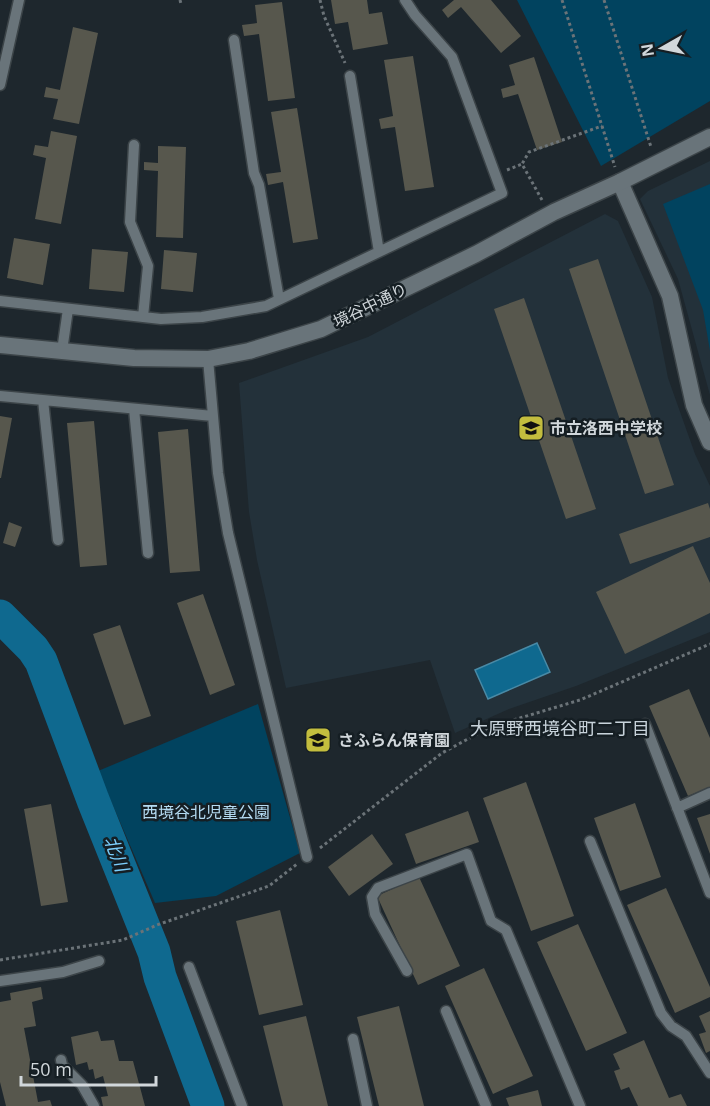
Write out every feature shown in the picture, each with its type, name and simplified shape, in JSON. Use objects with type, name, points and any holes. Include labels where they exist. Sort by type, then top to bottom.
[{"type":"street","name":"境谷中通り","points":[[0,345],[134,358],[208,359],[249,351],[321,329],[710,136]]},
{"type":"street","points":[[620,182],[670,296],[694,405],[710,442]]},
{"type":"lane","points":[[0,85],[19,0]]},
{"type":"lane","points":[[0,300],[161,319],[202,317],[266,306],[502,193],[452,57],[415,15],[405,0]]},
{"type":"lane","points":[[234,40],[254,173],[259,185],[279,299]]},
{"type":"lane","points":[[350,76],[379,252]]},
{"type":"lane","points":[[134,145],[130,222],[148,266],[143,318]]},
{"type":"lane","points":[[62,351],[69,309]]},
{"type":"lane","points":[[208,359],[218,473],[228,533],[308,857]]},
{"type":"lane","points":[[0,396],[213,416]]},
{"type":"lane","points":[[43,400],[58,540]]},
{"type":"lane","points":[[134,409],[148,553]]},
{"type":"lane","points":[[645,724],[710,893]]},
{"type":"lane","points":[[677,808],[710,793]]},
{"type":"lane","points":[[590,841],[661,1013],[671,1026],[686,1036],[710,1073]]},
{"type":"lane","points":[[407,971],[375,914],[372,897],[378,888],[467,854],[491,921],[506,930],[580,1106]]},
{"type":"lane","points":[[0,981],[63,972],[99,961]]},
{"type":"lane","points":[[189,967],[242,1106]]},
{"type":"lane","points":[[446,1011],[486,1106]]},
{"type":"lane","points":[[353,1039],[367,1106]]},
{"type":"lane","points":[[61,1060],[62,1065],[82,1085],[94,1106]]},
{"type":"path","points":[[320,0],[324,16],[339,46],[350,76]]},
{"type":"path","points":[[562,0],[620,182]]},
{"type":"path","points":[[604,0],[652,150]]},
{"type":"path","points":[[554,212],[544,203],[522,164],[529,152],[602,126]]},
{"type":"path","points":[[0,960],[123,940],[269,886],[442,753],[490,727],[580,700],[710,644]]},
{"type":"shaded area","points":[[710,161],[710,395],[678,279],[640,199],[648,191]]},
{"type":"shaded area","points":[[605,214],[618,221],[652,297],[668,378],[695,454],[710,486],[710,632],[576,686],[509,709],[455,733],[430,660],[286,688],[257,560],[249,512],[239,383],[368,337]]},
{"type":"shaded area","points":[[537,643],[550,672],[488,699],[475,670]]},
{"type":"green space","points":[[517,0],[710,0],[710,101],[601,166]]},
{"type":"green space","points":[[710,184],[710,351],[703,310],[663,204]]},
{"type":"green space","name":"西境谷北児童公園","points":[[258,704],[300,853],[216,896],[155,903],[98,771]]},
{"type":"building","points":[[331,0],[367,0],[369,14],[382,12],[388,44],[353,50],[348,22],[335,24]]},
{"type":"building","points":[[454,0],[491,0],[521,36],[501,53],[461,7],[448,18],[442,10]]},
{"type":"building","points":[[282,2],[295,98],[268,101],[259,34],[244,36],[242,25],[257,23],[255,5]]},
{"type":"building","points":[[73,27],[98,33],[79,124],[53,119],[58,99],[44,97],[46,87],[60,90]]},
{"type":"building","points":[[413,56],[434,187],[405,191],[395,127],[381,129],[379,119],[393,116],[384,60]]},
{"type":"building","points":[[534,57],[562,142],[537,150],[518,94],[503,98],[501,89],[515,85],[509,65]]},
{"type":"building","points":[[297,108],[318,239],[293,243],[283,182],[268,185],[266,174],[281,172],[271,112]]},
{"type":"building","points":[[51,131],[77,136],[61,224],[35,219],[46,158],[33,155],[35,145],[48,147]]},
{"type":"building","points":[[158,146],[186,147],[183,238],[156,237],[158,171],[144,170],[144,162],[158,163]]},
{"type":"building","points":[[14,238],[50,244],[43,285],[7,278]]},
{"type":"building","points":[[92,249],[128,252],[124,292],[89,289]]},
{"type":"building","points":[[164,250],[197,253],[193,292],[161,289]]},
{"type":"building","points":[[598,259],[674,485],[645,494],[569,269]]},
{"type":"building","points":[[524,298],[596,509],[566,519],[494,309]]},
{"type":"building","points":[[0,416],[12,418],[1,478],[0,478]]},
{"type":"building","points":[[94,421],[107,565],[80,567],[67,423]]},
{"type":"building","points":[[188,429],[200,571],[170,573],[158,432]]},
{"type":"building","points":[[708,503],[710,537],[630,564],[619,534]]},
{"type":"building","points":[[9,522],[22,527],[15,547],[3,543]]},
{"type":"building","points":[[693,546],[710,583],[710,613],[625,654],[596,592]]},
{"type":"building","points":[[203,594],[235,685],[210,695],[177,603]]},
{"type":"building","points":[[120,625],[151,716],[124,725],[93,634]]},
{"type":"building","points":[[689,689],[710,738],[710,787],[688,796],[649,706]]},
{"type":"building","points":[[526,782],[574,916],[531,931],[483,798]]},
{"type":"building","points":[[635,803],[661,877],[620,891],[594,818]]},
{"type":"building","points":[[51,804],[68,902],[41,906],[24,809]]},
{"type":"building","points":[[468,811],[479,842],[416,864],[405,834]]},
{"type":"building","points":[[710,814],[710,854],[697,818]]},
{"type":"building","points":[[372,834],[393,864],[349,896],[328,867]]},
{"type":"building","points":[[419,877],[460,966],[418,985],[377,896]]},
{"type":"building","points":[[666,888],[710,987],[710,997],[675,1013],[627,905]]},
{"type":"building","points":[[280,910],[303,1005],[259,1015],[236,921]]},
{"type":"building","points":[[578,924],[627,1033],[586,1051],[537,942]]},
{"type":"building","points":[[484,968],[533,1076],[493,1094],[445,986]]},
{"type":"building","points":[[41,987],[43,999],[32,1002],[36,1026],[24,1028],[38,1102],[50,1100],[52,1106],[6,1106],[0,1082],[0,1002],[11,1000],[10,993]]},
{"type":"building","points":[[399,1006],[424,1106],[379,1106],[357,1017]]},
{"type":"building","points":[[710,1011],[710,1051],[706,1053],[699,1034],[706,1032],[699,1016]]},
{"type":"building","points":[[306,1016],[328,1106],[283,1106],[263,1026]]},
{"type":"building","points":[[98,1031],[101,1041],[114,1040],[119,1061],[133,1061],[145,1106],[103,1106],[101,1097],[108,1096],[103,1076],[95,1079],[93,1069],[89,1070],[87,1062],[76,1065],[71,1037]]},
{"type":"building","points":[[644,1040],[669,1098],[681,1094],[687,1106],[638,1106],[629,1087],[621,1090],[614,1071],[620,1069],[613,1054]]},
{"type":"building","points":[[538,1090],[542,1106],[509,1106],[506,1098]]},
{"type":"waterway","name":"北川","points":[[0,616],[33,649],[41,661],[93,800],[154,952],[160,977],[208,1106]]},
{"type":"place","name":"市立洛西中学校","points":[[531,428]]},
{"type":"place","name":"さふらん保育園","points":[[318,740]]},
{"type":"district","name":"大原野西境谷町二丁目","points":[[560,729]]}]
